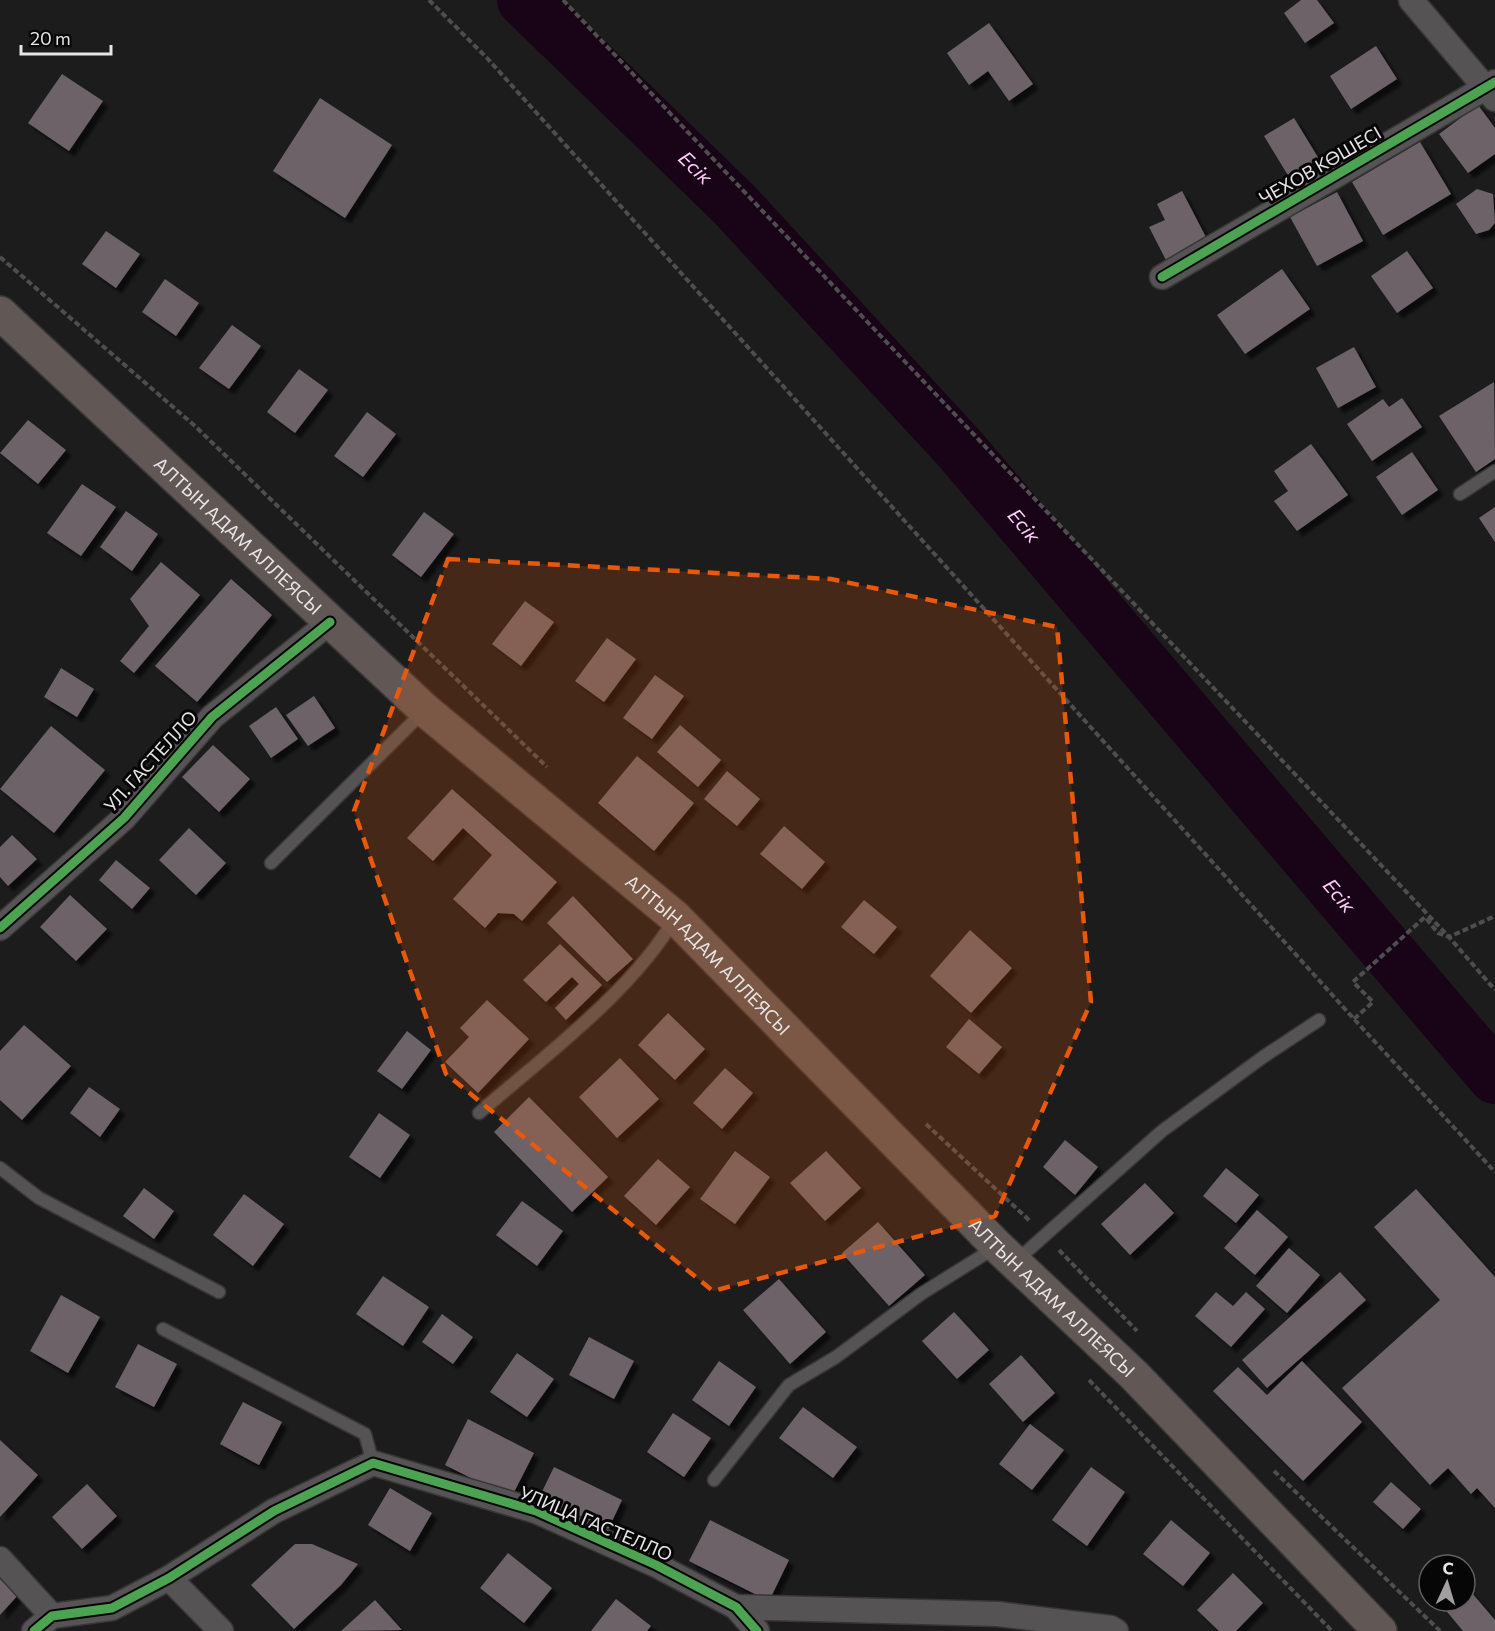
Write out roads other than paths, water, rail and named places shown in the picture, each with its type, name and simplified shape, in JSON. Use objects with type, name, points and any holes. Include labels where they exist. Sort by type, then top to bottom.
[{"type":"main road","name":"АЛТЫН АДАМ АЛЛЕЯСЫ","points":[[0,313],[425,710],[675,917],[1005,1254],[1134,1375],[1380,1631]]},
{"type":"street","points":[[1411,0],[1492,89]]},
{"type":"street","name":"ЧЕХОВ КӨШЕСІ","points":[[1162,277],[1492,89]]},
{"type":"street","name":"УЛ. ГАСТЕЛЛО","points":[[0,928],[124,818],[212,717],[330,622]]},
{"type":"street","points":[[0,1558],[43,1624],[112,1608],[169,1578],[274,1511],[373,1464]]},
{"type":"street","name":"УЛИЦА ГАСТЕЛЛО","points":[[373,1464],[536,1511],[656,1565],[736,1606],[757,1631]]},
{"type":"street","points":[[169,1578],[221,1631]]},
{"type":"street","points":[[736,1606],[998,1614],[1111,1628],[1116,1631]]},
{"type":"lane","points":[[1460,494],[1495,471]]},
{"type":"lane","points":[[271,863],[425,710]]},
{"type":"lane","points":[[479,1113],[602,1005],[658,947],[675,917]]},
{"type":"lane","points":[[714,1480],[789,1385],[836,1357],[921,1294],[1005,1254],[1162,1131],[1263,1056],[1319,1020]]},
{"type":"lane","points":[[0,1168],[39,1198],[219,1292]]},
{"type":"lane","points":[[163,1329],[364,1434],[373,1464]]},
{"type":"waterway","name":"Есік","points":[[524,0],[734,204],[959,448],[1495,1077]]}]
